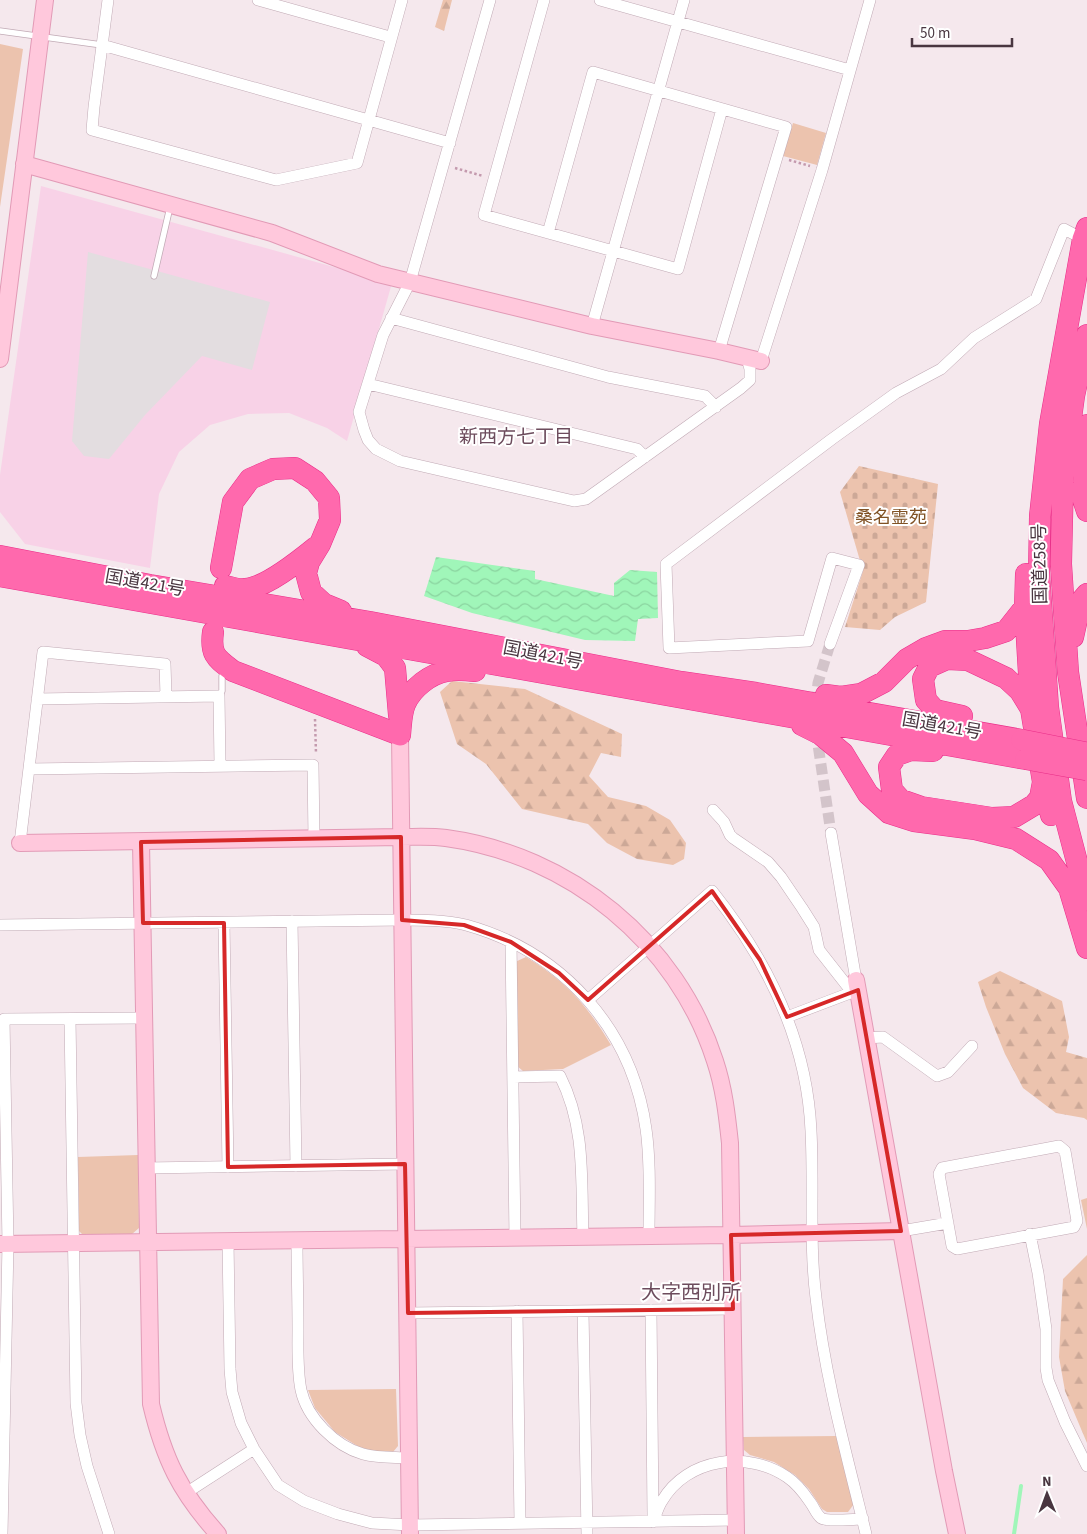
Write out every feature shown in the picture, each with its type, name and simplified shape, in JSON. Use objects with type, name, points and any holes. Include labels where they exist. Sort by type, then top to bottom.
[{"type":"highway","points":[[1085,234],[1053,339],[1032,469],[1026,538],[1026,607],[1031,708],[1043,782],[1069,888],[1087,948]]},
{"type":"highway","name":"国道258号","points":[[1085,234],[1050,424],[1040,516],[1039,573],[1048,707],[1061,801],[1087,900]]},
{"type":"highway","name":"国道258号","points":[[1087,335],[1074,396],[1063,477],[1061,564],[1068,672],[1087,798]]},
{"type":"highway","points":[[1087,424],[1083,499],[1087,511]]},
{"type":"highway","points":[[222,568],[233,502],[250,479],[273,469],[295,468],[315,482],[328,498],[330,520],[306,573],[311,592],[324,604],[370,622]]},
{"type":"highway","points":[[150,585],[176,580],[245,589],[263,584],[296,563],[320,544]]},
{"type":"highway","name":"国道421号","points":[[0,556],[150,585],[370,622],[681,682],[756,693],[1021,746],[1087,770]]},
{"type":"highway","name":"国道421号","points":[[0,576],[980,750],[1046,745],[1087,753]]},
{"type":"highway","points":[[1068,672],[1074,625],[1081,601],[1087,594]]},
{"type":"highway","points":[[756,693],[791,690],[841,697],[861,694],[884,682],[907,659],[926,648],[945,641],[968,641],[985,638],[1006,630],[1026,607]]},
{"type":"highway","points":[[213,632],[211,642],[216,658],[233,671],[400,735]]},
{"type":"highway","points":[[356,640],[386,656],[396,668],[400,735]]},
{"type":"highway","points":[[1021,746],[1006,726],[935,710],[926,700],[923,679],[929,667],[947,659],[968,660],[1006,678],[1020,691],[1031,708]]},
{"type":"highway","points":[[400,735],[403,713],[410,696],[422,683],[437,674],[458,670],[522,676],[568,677]]},
{"type":"highway","points":[[782,716],[820,734],[843,753],[868,794],[889,813],[914,821],[974,829],[1016,839],[1050,860],[1069,888]]},
{"type":"highway","points":[[1046,745],[1062,736],[1087,740]]},
{"type":"highway","points":[[980,750],[972,755],[942,751],[911,750],[897,755],[889,767],[892,790],[901,800],[921,807],[992,818],[1014,817],[1034,805],[1040,798],[1043,782]]},
{"type":"street","points":[[0,359],[45,0]]},
{"type":"street","points":[[108,0],[92,130],[276,180],[357,163],[390,37],[402,0]]},
{"type":"street","points":[[258,0],[390,37]]},
{"type":"street","points":[[490,0],[410,282],[383,335],[359,412],[368,440],[376,449],[400,461],[574,501],[586,499],[716,407],[750,380],[750,369],[822,170],[870,0]]},
{"type":"street","points":[[544,0],[484,215],[678,269],[722,109]]},
{"type":"street","points":[[600,0],[850,70]]},
{"type":"street","points":[[592,326],[684,0]]},
{"type":"street","points":[[102,45],[450,142]]},
{"type":"street","points":[[548,233],[593,72],[786,127],[719,351]]},
{"type":"street","points":[[24,164],[272,233],[378,274],[592,326],[754,359]]},
{"type":"street","points":[[830,644],[858,565],[832,558],[808,641],[669,648],[666,564],[832,438],[888,398],[941,369],[974,338],[1036,300],[1064,229],[1085,234]]},
{"type":"street","points":[[391,318],[608,377],[705,396],[716,407]]},
{"type":"street","points":[[368,384],[637,449],[645,457]]},
{"type":"street","points":[[166,696],[165,664],[43,652],[20,843],[401,837],[438,837],[467,842],[510,854],[561,874],[620,917],[650,946],[669,969],[692,1006],[708,1042],[719,1075],[727,1110],[730,1143],[736,1527],[653,1522],[587,1528],[520,1523],[410,1530],[338,1514],[304,1501],[278,1484],[254,1449],[241,1423],[232,1392],[230,1369],[228,1241]]},
{"type":"street","points":[[37,699],[218,696],[220,766]]},
{"type":"street","points":[[400,735],[410,1530]]},
{"type":"street","points":[[29,769],[313,764],[314,839]]},
{"type":"street","points":[[713,810],[724,822],[730,836],[768,862],[786,884],[814,927],[819,950],[855,987]]},
{"type":"street","points":[[831,833],[855,987],[957,1534]]},
{"type":"street","points":[[141,842],[151,1404],[165,1453],[179,1482],[196,1509],[218,1534]]},
{"type":"street","points":[[588,1000],[712,891],[733,917],[753,947],[774,987],[787,1016],[804,1074],[810,1115],[815,1296],[824,1356],[866,1534]]},
{"type":"street","points":[[292,921],[296,1166]]},
{"type":"street","points":[[0,925],[433,921],[464,925],[511,942],[530,952],[559,973],[588,1000],[610,1028],[623,1051],[640,1097],[646,1129],[649,1236]]},
{"type":"street","points":[[224,922],[228,1167]]},
{"type":"street","points":[[511,942],[515,1238]]},
{"type":"street","points":[[787,1016],[855,987]]},
{"type":"street","points":[[2,1534],[4,1019],[143,1018]]},
{"type":"street","points":[[70,1019],[75,1382],[78,1419],[87,1466],[109,1534]]},
{"type":"street","points":[[866,1038],[883,1037],[937,1076],[948,1072],[972,1046]]},
{"type":"street","points":[[514,1077],[560,1076],[564,1083],[576,1116],[580,1138],[582,1236]]},
{"type":"street","points":[[1059,1146],[1065,1151],[1077,1221],[1074,1227],[1030,1234],[958,1249],[952,1246],[939,1174],[942,1168],[1059,1146]]},
{"type":"street","points":[[146,1168],[405,1164]]},
{"type":"street","points":[[4,1244],[731,1235],[902,1231],[948,1222]]},
{"type":"street","points":[[1030,1234],[1046,1329],[1048,1380],[1065,1422],[1087,1466]]},
{"type":"street","points":[[297,1240],[298,1369],[305,1402],[328,1433],[353,1450],[374,1456],[409,1458]]},
{"type":"street","points":[[583,1310],[587,1528]]},
{"type":"street","points":[[650,1310],[653,1522]]},
{"type":"street","points":[[408,1313],[733,1310]]},
{"type":"street","points":[[517,1311],[520,1523]]},
{"type":"street","points":[[186,1493],[254,1449]]},
{"type":"street","points":[[653,1522],[662,1500],[671,1488],[686,1476],[712,1463],[736,1461],[759,1464],[787,1477],[807,1497],[819,1517],[825,1520],[862,1519]]},
{"type":"lane","points":[[0,31],[102,45]]},
{"type":"lane","points":[[154,276],[171,205]]},
{"type":"lane","points":[[218,696],[222,690],[222,676]]},
{"type":"path","points":[[778,156],[822,170]]},
{"type":"path","points":[[444,164],[494,180]]},
{"type":"path","points":[[313,764],[316,760],[315,712]]},
{"type":"highlighted area","points":[[401,837],[402,920],[464,925],[511,942],[559,973],[588,1000],[712,891],[760,960],[787,1017],[858,990],[901,1231],[731,1235],[733,1309],[408,1313],[405,1164],[228,1167],[224,923],[143,923],[141,842]]},
{"type":"shaded area","points":[[41,186],[392,283],[347,441],[327,428],[289,413],[248,414],[210,425],[179,452],[159,494],[150,568],[25,544],[0,512],[0,475]]},
{"type":"shaded area","points":[[88,252],[270,302],[252,370],[202,356],[145,415],[109,459],[84,456],[72,441]]},
{"type":"green space","points":[[443,0],[452,0],[444,31],[435,27]]},
{"type":"green space","points":[[0,44],[23,49],[0,207]]},
{"type":"green space","points":[[793,123],[826,133],[817,165],[783,156]]},
{"type":"green space","name":"桑名霊苑","points":[[859,466],[938,484],[926,602],[895,617],[880,630],[845,627],[863,571],[840,492]]},
{"type":"green space","points":[[452,681],[525,689],[622,734],[621,757],[601,753],[589,776],[608,797],[646,806],[670,820],[686,843],[684,859],[673,865],[637,859],[607,843],[588,824],[522,809],[486,764],[457,744],[440,692]]},
{"type":"green space","points":[[526,957],[553,975],[574,995],[593,1018],[611,1045],[563,1069],[523,1071],[517,1066],[515,962]]},
{"type":"green space","points":[[1000,971],[1062,1001],[1069,1037],[1066,1052],[1087,1058],[1087,1120],[1056,1113],[1023,1088],[1005,1054],[978,982]]},
{"type":"green space","points":[[138,1155],[139,1228],[132,1234],[83,1235],[79,1231],[78,1157]]},
{"type":"green space","points":[[1087,1198],[1087,1229],[1081,1200]]},
{"type":"green space","points":[[1087,1255],[1087,1443],[1065,1391],[1059,1357],[1063,1279]]},
{"type":"green space","points":[[396,1389],[398,1446],[393,1452],[374,1451],[359,1447],[335,1432],[315,1408],[308,1390]]},
{"type":"green space","points":[[837,1436],[854,1504],[848,1512],[827,1512],[822,1509],[809,1489],[795,1475],[774,1462],[750,1455],[744,1450],[743,1437]]},
{"type":"water","points":[[436,557],[535,571],[535,579],[614,596],[614,583],[630,570],[657,572],[658,618],[638,619],[635,641],[585,640],[472,613],[424,596]]},
{"type":"waterway","points":[[1014,1534],[1021,1486]]},
{"type":"tunnel","points":[[816,703],[818,683],[830,644]]},
{"type":"tunnel","points":[[816,731],[831,833]]},
{"type":"district","name":"新西方七丁目","points":[[516,437]]},
{"type":"district","name":"大字西別所","points":[[691,1293]]}]
